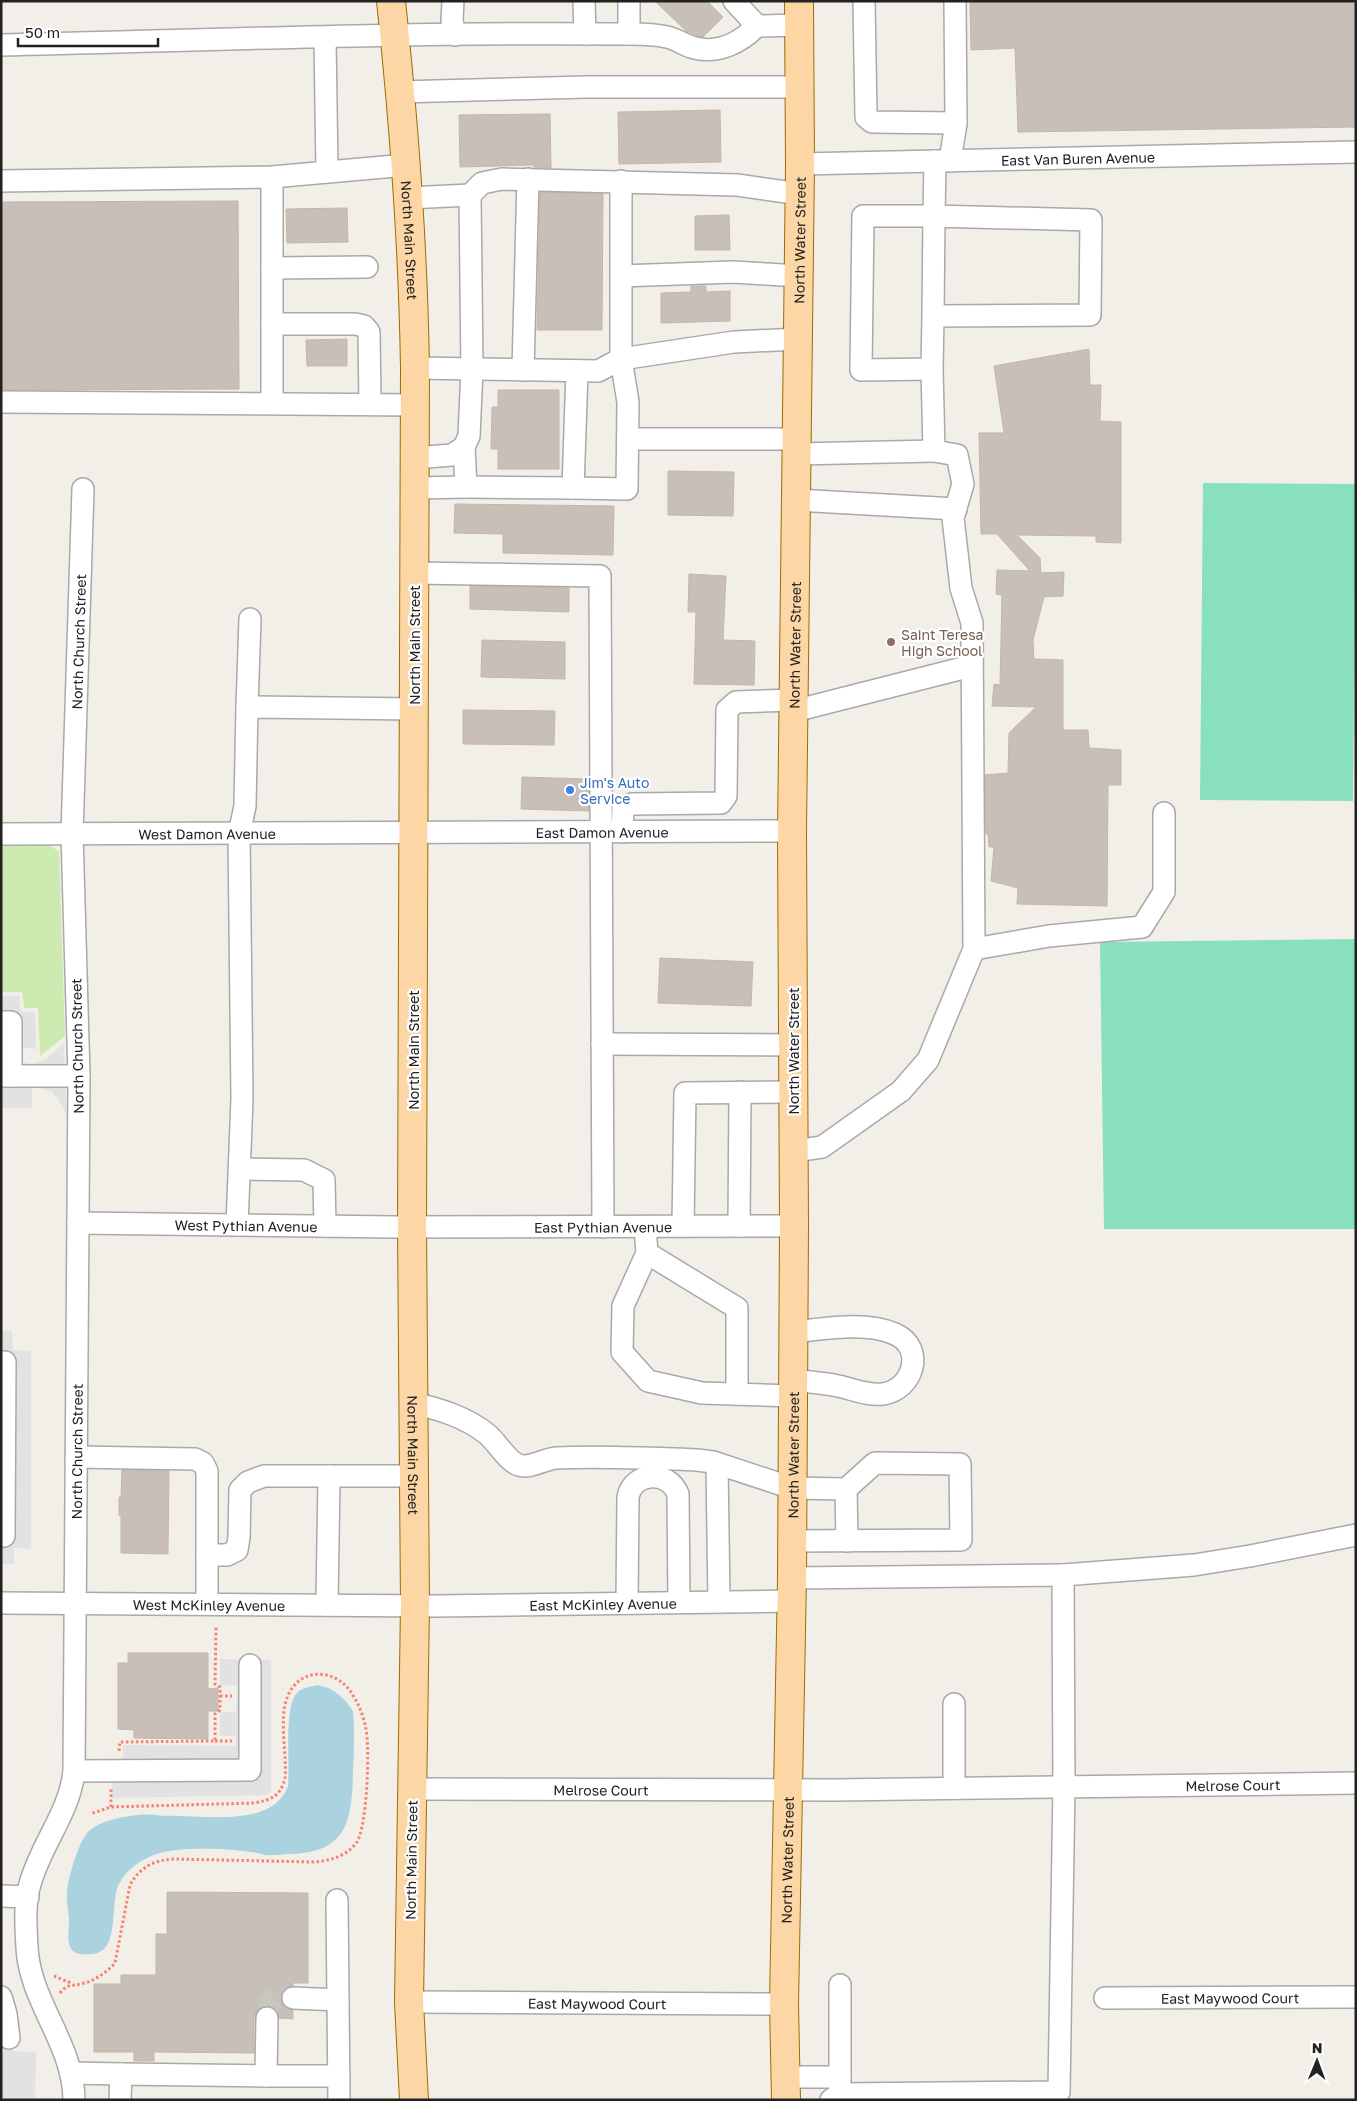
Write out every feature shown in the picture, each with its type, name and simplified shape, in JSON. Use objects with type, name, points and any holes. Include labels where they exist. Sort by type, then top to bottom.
[{"type":"main road","name":"North Main Street","points":[[390,1],[406,165],[414,296],[412,1227],[415,1605],[408,2002],[414,2100]]},
{"type":"main road","name":"North Water Street","points":[[786,2088],[784,2004],[792,1590],[794,1151],[792,831],[800,194],[799,13]]},
{"type":"street","points":[[453,1],[452,20],[455,36]]},
{"type":"street","points":[[584,1],[585,34]]},
{"type":"street","points":[[629,1],[629,34]]},
{"type":"street","points":[[734,1],[757,26]]},
{"type":"street","points":[[864,1],[866,117],[872,122],[956,122]]},
{"type":"street","points":[[934,451],[932,369],[934,216],[942,161],[956,122],[955,1]]},
{"type":"street","points":[[1,45],[394,36],[655,34],[669,37],[694,48],[718,49],[734,44],[748,36],[757,26],[799,13]]},
{"type":"street","points":[[325,38],[327,172]]},
{"type":"street","points":[[399,92],[587,87],[799,87]]},
{"type":"street","name":"East Van Buren Avenue","points":[[800,164],[1356,152]]},
{"type":"street","points":[[1,181],[272,177],[406,165]]},
{"type":"street","points":[[272,177],[272,403]]},
{"type":"street","points":[[408,198],[470,195],[482,183],[502,179],[737,185],[800,194]]},
{"type":"street","points":[[523,370],[528,179]]},
{"type":"street","points":[[414,488],[628,488],[628,402],[621,359],[621,181]]},
{"type":"street","points":[[466,487],[464,447],[469,436],[472,369],[470,195]]},
{"type":"street","points":[[932,369],[861,370],[863,216],[1092,220],[1090,315],[933,316]]},
{"type":"street","points":[[272,268],[367,267]]},
{"type":"street","points":[[621,276],[733,272],[798,276]]},
{"type":"street","points":[[272,324],[355,324],[364,326],[369,332],[370,404]]},
{"type":"street","points":[[414,368],[598,372],[621,359],[734,342],[798,339]]},
{"type":"street","points":[[573,488],[577,371]]},
{"type":"street","points":[[1,402],[415,405]]},
{"type":"street","points":[[628,439],[934,451],[957,455],[963,484],[953,518],[961,588],[972,622],[974,949],[928,1060],[901,1091],[822,1147],[794,1151]]},
{"type":"street","points":[[414,458],[452,455],[464,447]]},
{"type":"street","name":"North Church Street","points":[[74,2100],[71,2073],[29,1964],[26,1935],[30,1884],[70,1794],[74,1771],[79,1076],[72,834],[83,489]]},
{"type":"street","points":[[796,500],[956,510]]},
{"type":"street","points":[[414,573],[600,576],[612,832],[602,1044],[603,1226]]},
{"type":"street","points":[[237,1225],[242,1099],[240,834],[245,806],[250,619]]},
{"type":"street","points":[[612,832],[623,808],[632,804],[721,803],[726,796],[727,710],[736,702],[794,705],[971,666]]},
{"type":"street","points":[[247,706],[414,710]]},
{"type":"street","points":[[974,949],[1050,936],[1142,927],[1164,892],[1164,813]]},
{"type":"street","name":"East Damon Avenue","points":[[413,834],[792,831]]},
{"type":"street","name":"West Damon Avenue","points":[[1,834],[413,834]]},
{"type":"street","points":[[1,1022],[11,1022],[6,1076],[79,1076]]},
{"type":"street","points":[[602,1044],[793,1045]]},
{"type":"street","points":[[739,1226],[740,1092]]},
{"type":"street","points":[[683,1226],[685,1093],[793,1092]]},
{"type":"street","points":[[240,1169],[304,1170],[324,1180],[325,1226]]},
{"type":"street","name":"West Pythian Avenue","points":[[78,1223],[412,1227]]},
{"type":"street","name":"East Pythian Avenue","points":[[412,1227],[794,1226]]},
{"type":"street","points":[[645,1227],[647,1253],[624,1306],[622,1352],[648,1381],[702,1393],[737,1394],[793,1388],[837,1386],[868,1394],[883,1394],[905,1384],[912,1373],[912,1349],[907,1342],[896,1334],[852,1328],[793,1332]]},
{"type":"street","points":[[647,1253],[737,1308],[737,1394]]},
{"type":"street","points":[[1,1362],[5,1362],[5,1372],[4,1536],[1,1536]]},
{"type":"street","points":[[414,1403],[436,1408],[472,1424],[497,1442],[510,1459],[518,1465],[528,1465],[553,1458],[652,1467],[697,1460],[717,1464],[792,1488],[846,1489],[875,1463],[960,1464],[961,1540],[792,1541]]},
{"type":"street","points":[[76,1457],[195,1459],[203,1463],[207,1471],[207,1604]]},
{"type":"street","points":[[717,1464],[719,1602]]},
{"type":"street","points":[[652,1467],[662,1477],[670,1481],[678,1494],[679,1602]]},
{"type":"street","points":[[627,1603],[629,1490],[652,1467]]},
{"type":"street","points":[[207,1555],[227,1555],[236,1550],[239,1537],[240,1490],[248,1482],[264,1476],[414,1476]]},
{"type":"street","points":[[327,1605],[329,1476]]},
{"type":"street","points":[[846,1489],[847,1541]]},
{"type":"street","name":"East McKinley Avenue","points":[[415,1605],[719,1602],[792,1590],[1063,1575],[1194,1565],[1356,1535]]},
{"type":"street","points":[[786,2088],[1060,2092],[1064,1786],[1063,1575]]},
{"type":"street","name":"West McKinley Avenue","points":[[1,1603],[415,1605]]},
{"type":"street","points":[[74,1771],[250,1770],[250,1665]]},
{"type":"street","points":[[954,1704],[954,1788]]},
{"type":"street","name":"Melrose Court","points":[[413,1788],[789,1790],[1356,1783]]},
{"type":"street","points":[[1,1896],[28,1897]]},
{"type":"street","points":[[338,1900],[339,2100]]},
{"type":"street","points":[[837,2090],[840,1985]]},
{"type":"street","points":[[1,1997],[6,2014],[9,2038]]},
{"type":"street","name":"East Maywood Court","points":[[1105,1998],[1356,1997]]},
{"type":"street","points":[[293,1998],[338,2000]]},
{"type":"street","name":"East Maywood Court","points":[[408,2002],[784,2004]]},
{"type":"street","points":[[266,2076],[267,2018]]},
{"type":"street","points":[[71,2073],[339,2076]]},
{"type":"street","points":[[120,2100],[121,2074]]},
{"type":"path","points":[[215,1741],[216,1714],[220,1710],[220,1687],[215,1684],[216,1627]]},
{"type":"path","points":[[61,1981],[79,1984],[98,1978],[115,1963],[130,1885],[144,1867],[164,1860],[174,1859],[314,1862],[334,1858],[350,1849],[360,1835],[366,1813],[367,1730],[361,1712],[350,1690],[340,1682],[323,1674],[311,1674],[296,1684],[286,1700],[285,1778],[283,1786],[274,1798],[254,1803],[111,1807],[90,1814]]},
{"type":"path","points":[[220,1696],[236,1696]]},
{"type":"path","points":[[120,1742],[236,1741]]},
{"type":"path","points":[[111,1807],[112,1785]]},
{"type":"path","points":[[58,1997],[64,1987],[71,1984]]},
{"type":"green space","points":[[1203,483],[1356,484],[1353,801],[1200,800]]},
{"type":"green space","points":[[50,845],[59,852],[65,1036],[40,1056],[38,1008],[24,1008],[22,992],[1,992],[1,846]]},
{"type":"green space","points":[[1356,939],[1356,1229],[1104,1229],[1100,942]]},
{"type":"shaded area","points":[[1,996],[20,996],[20,1009],[23,1012],[35,1012],[36,1049],[24,1048],[20,1055],[22,1062],[30,1064],[44,1061],[64,1043],[66,1114],[59,1100],[52,1092],[32,1086],[32,1108],[1,1108]]},
{"type":"shaded area","points":[[1,1331],[12,1331],[13,1350],[31,1351],[31,1549],[14,1548],[14,1564],[1,1564]]},
{"type":"shaded area","points":[[220,1659],[271,1660],[271,1791],[267,1795],[111,1798],[112,1780],[122,1768],[123,1745],[235,1746],[236,1736],[220,1736],[220,1712],[236,1712],[237,1686],[220,1685]]},
{"type":"shaded area","points":[[1,2047],[14,2051],[36,2052],[35,2100],[1,2100]]},
{"type":"water","points":[[317,1685],[329,1688],[338,1694],[353,1711],[354,1748],[351,1804],[343,1830],[335,1840],[325,1847],[310,1852],[291,1854],[265,1855],[254,1852],[205,1849],[169,1851],[154,1855],[131,1868],[122,1878],[116,1892],[112,1926],[107,1946],[100,1952],[91,1954],[76,1953],[70,1947],[68,1939],[67,1896],[71,1870],[77,1852],[88,1832],[94,1827],[112,1819],[135,1815],[233,1817],[267,1809],[280,1800],[288,1786],[289,1724],[292,1701],[300,1690]]},
{"type":"building","points":[[655,1],[707,1],[723,17],[703,37],[698,36],[686,31]]},
{"type":"building","points":[[970,1],[1356,1],[1356,127],[1018,132],[1015,48],[971,50]]},
{"type":"building","points":[[720,110],[721,162],[619,164],[618,112]]},
{"type":"building","points":[[550,114],[551,168],[534,167],[534,165],[460,167],[459,115]]},
{"type":"building","points":[[540,192],[603,194],[602,330],[537,330]]},
{"type":"building","points":[[238,201],[239,389],[1,390],[1,202]]},
{"type":"building","points":[[347,208],[348,242],[287,243],[286,209]]},
{"type":"building","points":[[729,215],[730,250],[695,250],[695,216]]},
{"type":"building","points":[[691,286],[706,286],[706,292],[730,291],[730,321],[661,323],[661,293],[691,292]]},
{"type":"building","points":[[347,339],[347,366],[307,366],[306,340]]},
{"type":"building","points":[[1089,349],[1090,385],[1101,385],[1100,421],[1121,422],[1121,543],[1096,542],[1096,536],[1017,535],[1040,558],[1041,573],[1064,572],[1063,596],[1044,597],[1033,640],[1034,659],[1063,660],[1063,730],[1088,730],[1089,748],[1121,750],[1121,785],[1108,785],[1107,906],[1017,904],[1018,888],[991,881],[994,847],[989,847],[988,834],[986,834],[985,775],[1008,773],[1009,733],[1036,707],[992,706],[994,684],[1000,685],[1002,595],[996,594],[997,570],[1030,571],[997,534],[981,534],[979,433],[1004,433],[994,366]]},
{"type":"building","points":[[498,390],[559,390],[559,469],[498,469],[498,449],[491,449],[492,407],[498,407]]},
{"type":"building","points":[[668,471],[734,472],[733,516],[668,515]]},
{"type":"building","points":[[455,504],[614,506],[613,555],[503,553],[503,534],[454,533]]},
{"type":"building","points":[[689,574],[726,576],[723,640],[755,641],[754,685],[694,684],[696,612],[688,612]]},
{"type":"building","points":[[470,586],[569,588],[569,612],[470,609]]},
{"type":"building","points":[[482,640],[565,642],[565,679],[481,677]]},
{"type":"building","points":[[463,710],[555,711],[554,745],[463,744]]},
{"type":"building","points":[[522,777],[588,779],[589,811],[521,809]]},
{"type":"building","points":[[660,958],[753,962],[751,1006],[658,1003]]},
{"type":"building","points":[[122,1470],[169,1471],[168,1554],[121,1553],[119,1497],[121,1497]]},
{"type":"building","points":[[128,1653],[208,1653],[208,1689],[218,1688],[218,1711],[208,1711],[208,1739],[134,1738],[134,1730],[118,1729],[118,1663],[128,1663]]},
{"type":"building","points":[[167,1892],[308,1893],[308,1983],[293,1983],[293,1986],[287,1987],[282,1992],[282,2003],[286,2008],[293,2010],[293,2019],[279,2018],[278,2012],[268,2006],[261,2007],[257,2011],[254,2018],[254,2053],[154,2052],[154,2061],[134,2061],[134,2052],[94,2052],[94,1984],[121,1984],[121,1975],[156,1975],[156,1934],[167,1934]]},
{"type":"tunnel","points":[[267,2018],[269,2003],[272,1999],[293,1998]]},
{"type":"place","name":"Saint Teresa High School","points":[[891,642]]},
{"type":"place","name":"Jim's Auto Service","points":[[570,790]]}]
